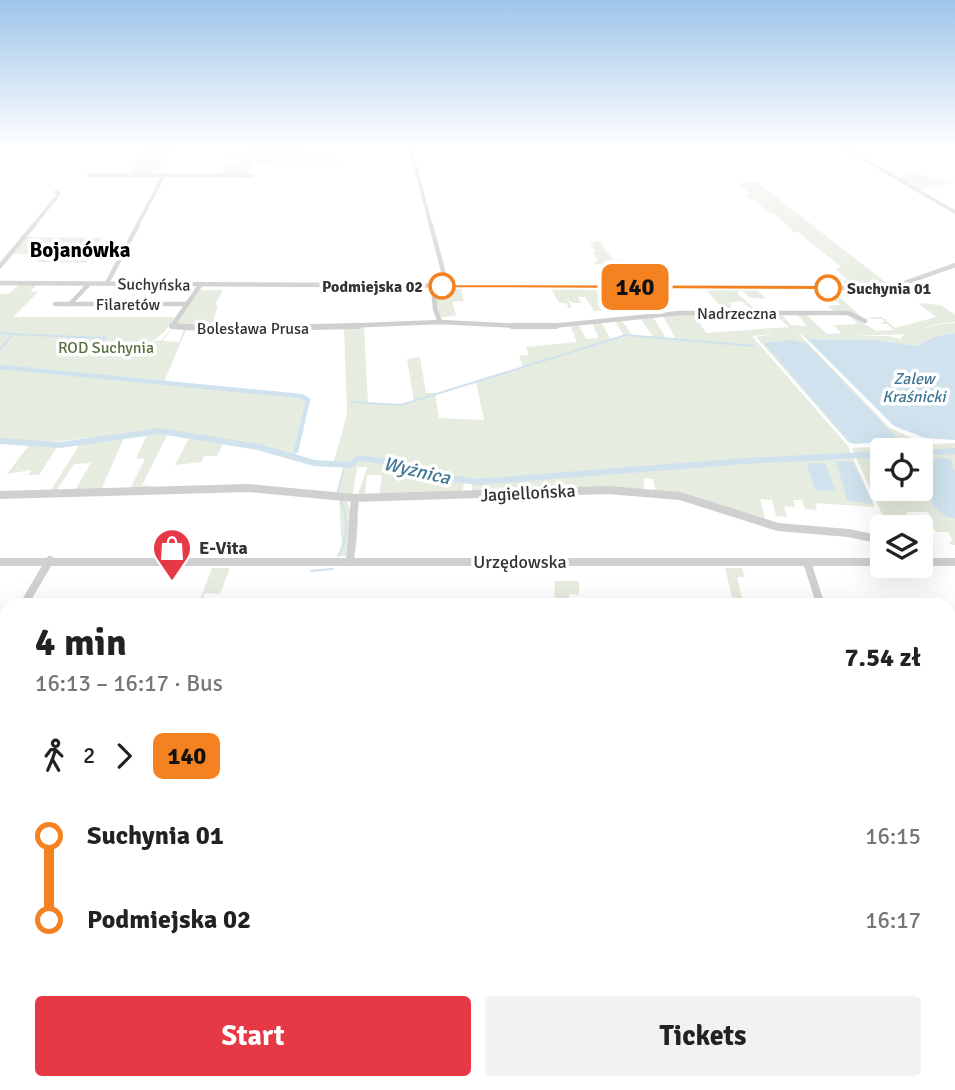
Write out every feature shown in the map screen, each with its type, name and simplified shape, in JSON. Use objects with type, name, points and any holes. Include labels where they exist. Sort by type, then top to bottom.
[{"type":"street","points":[[0,267],[57,197]]},
{"type":"street","points":[[107,283],[153,197]]},
{"type":"street","points":[[423,197],[447,286]]},
{"type":"street","points":[[929,197],[955,212]]},
{"type":"street","points":[[440,322],[435,309],[433,286],[892,286],[955,265]]},
{"type":"street","name":"Suchyńska","points":[[0,283],[433,286]]},
{"type":"street","name":"Filaretów","points":[[70,303],[89,284]]},
{"type":"street","name":"Bolesława Prusa","points":[[201,284],[172,326],[213,329],[344,327]]},
{"type":"street","name":"Filaretów","points":[[55,304],[185,304]]},
{"type":"street","name":"Nadrzeczna","points":[[344,327],[440,322],[542,327],[713,312],[848,313],[864,321]]},
{"type":"street","name":"Jagiellońska","points":[[0,495],[248,488],[355,498],[593,490],[664,494],[704,502],[778,527],[870,538]]},
{"type":"street","points":[[350,562],[355,498]]},
{"type":"street","points":[[28,598],[49,561]]},
{"type":"street","name":"Urzędowska","points":[[0,562],[870,562]]},
{"type":"street","points":[[807,562],[818,598]]},
{"type":"street","points":[[933,562],[955,562]]},
{"type":"green space","points":[[747,197],[776,197],[889,285],[847,286],[843,281],[848,280],[835,269],[841,267],[798,232],[791,232],[793,230],[773,213],[763,211],[766,209]]},
{"type":"green space","points":[[25,237],[103,238],[95,245],[106,246],[101,252],[121,252],[83,254],[82,258],[89,260],[86,263],[35,262],[54,254],[11,254]]},
{"type":"green space","points":[[599,241],[613,260],[621,259],[631,271],[610,272],[604,264],[596,264],[594,262],[599,261],[590,242]]},
{"type":"green space","name":"ROD Suchynia","points":[[20,284],[38,284],[30,291],[38,292],[13,317],[175,317],[152,342],[162,340],[172,327],[163,341],[179,342],[184,330],[176,329],[182,327],[174,324],[203,285],[200,290],[223,290],[215,305],[218,305],[212,326],[188,327],[186,324],[183,327],[191,328],[186,330],[164,382],[301,396],[308,400],[295,456],[258,445],[160,430],[61,441],[0,441],[0,294],[8,294]]},
{"type":"green space","points":[[465,287],[461,289],[464,301],[452,302],[456,315],[439,318],[434,294],[445,293],[449,288]]},
{"type":"green space","points":[[551,288],[596,288],[608,310],[594,311],[585,297],[578,297],[581,303],[568,300],[572,308],[569,308],[566,303],[559,303]]},
{"type":"green space","points":[[705,289],[756,289],[766,299],[749,297],[739,291],[737,293],[758,312],[753,312],[742,301],[729,303],[735,312],[726,312]]},
{"type":"green space","points":[[820,289],[831,290],[863,318],[882,317],[895,328],[936,317],[918,303],[941,305],[955,315],[955,322],[940,323],[918,330],[955,323],[955,333],[935,337],[916,346],[876,340],[807,339],[797,332],[890,428],[912,438],[870,438],[870,443],[849,443],[756,337],[773,334],[752,336],[848,446],[851,453],[843,454],[852,456],[875,507],[815,503],[817,510],[805,509],[802,500],[793,500],[795,507],[784,506],[787,517],[776,516],[772,500],[760,499],[766,523],[656,493],[653,479],[644,478],[644,492],[472,495],[472,483],[464,482],[462,495],[379,496],[382,475],[367,475],[365,494],[358,495],[367,467],[357,467],[353,494],[338,493],[345,466],[333,465],[347,414],[344,328],[364,327],[368,403],[401,405],[414,402],[407,359],[420,357],[426,393],[435,393],[439,418],[484,420],[476,382],[523,367],[519,356],[529,355],[526,347],[577,342],[570,326],[578,324],[586,339],[599,338],[592,323],[601,322],[611,340],[624,336],[615,321],[622,321],[633,336],[654,338],[641,319],[653,317],[666,338],[676,339],[663,316],[693,313],[706,333],[789,327],[774,314],[782,315],[791,325],[807,326],[797,314],[807,315],[827,334],[841,333],[834,325],[858,324],[850,316],[827,306],[841,305]],"holes":[[[852,316],[882,319],[884,322],[880,324],[887,324],[894,330],[876,331]],[[906,334],[901,339],[888,336],[852,336]]]},
{"type":"green space","points":[[148,433],[168,433],[142,485],[154,486],[130,489],[145,459],[136,458]]},
{"type":"green space","points":[[125,436],[101,490],[74,492],[91,463],[74,464],[55,493],[49,493],[82,441]]},
{"type":"green space","points":[[190,436],[224,442],[217,456],[204,456],[202,462],[175,465]]},
{"type":"green space","points":[[955,443],[955,450],[933,450],[933,444]]},
{"type":"green space","points":[[30,444],[64,445],[57,447],[39,475],[28,475],[31,470],[7,474]]},
{"type":"green space","points":[[870,447],[870,453],[854,453],[852,448]]},
{"type":"green space","points":[[955,451],[955,545],[949,542],[953,541],[948,532],[936,532],[933,528],[933,515],[928,512],[882,515],[876,501],[933,501],[933,452]]},
{"type":"green space","points":[[870,455],[870,488],[855,456]]},
{"type":"green space","points":[[339,498],[347,500],[351,512],[348,556],[336,556],[342,549]]},
{"type":"green space","points":[[212,568],[230,568],[220,594],[205,593],[201,598]]},
{"type":"green space","points":[[725,568],[742,568],[745,577],[737,577],[742,598],[732,598]]},
{"type":"green space","points":[[555,581],[579,581],[579,595],[569,594],[569,598],[554,598]]},
{"type":"water","name":"Zalew Kraśnicki","points":[[955,333],[955,440],[925,438],[894,426],[807,339],[876,340],[916,346],[935,337]]},
{"type":"water","points":[[793,340],[807,344],[897,438],[870,438],[870,443],[849,442],[764,343]]},
{"type":"water","points":[[933,458],[951,460],[955,472],[955,518],[939,512],[931,501]]},
{"type":"water","points":[[836,461],[853,462],[873,504],[847,500]]},
{"type":"water","points":[[825,463],[836,491],[815,490],[807,464]]},
{"type":"waterway","points":[[0,333],[13,334],[0,349]]},
{"type":"waterway","points":[[14,334],[27,335]]},
{"type":"waterway","points":[[31,335],[105,338],[101,345],[118,345]]},
{"type":"waterway","points":[[351,402],[401,405],[626,335],[754,346]]},
{"type":"waterway","points":[[0,367],[301,396],[308,400],[296,451]]},
{"type":"waterway","name":"Wyżnica","points":[[0,441],[60,445],[160,431],[258,447],[314,463],[351,465],[358,458],[399,463],[427,475],[477,482],[745,461],[870,455]]},
{"type":"waterway","name":"Wyżnica","points":[[933,452],[955,451]]},
{"type":"waterway","points":[[337,494],[345,465]]},
{"type":"waterway","points":[[338,556],[346,528],[341,500]]},
{"type":"waterway","points":[[355,549],[357,520]]},
{"type":"waterway","points":[[311,571],[332,569]]},
{"type":"bus line","name":"140","points":[[442,286],[828,288]]},
{"type":"place","name":"Podmiejska 02","points":[[442,286]]},
{"type":"place","name":"Suchynia 01","points":[[828,288]]},
{"type":"place","name":"E-Vita","points":[[172,582]]},
{"type":"district","name":"Bojanówka","points":[[80,250]]}]
